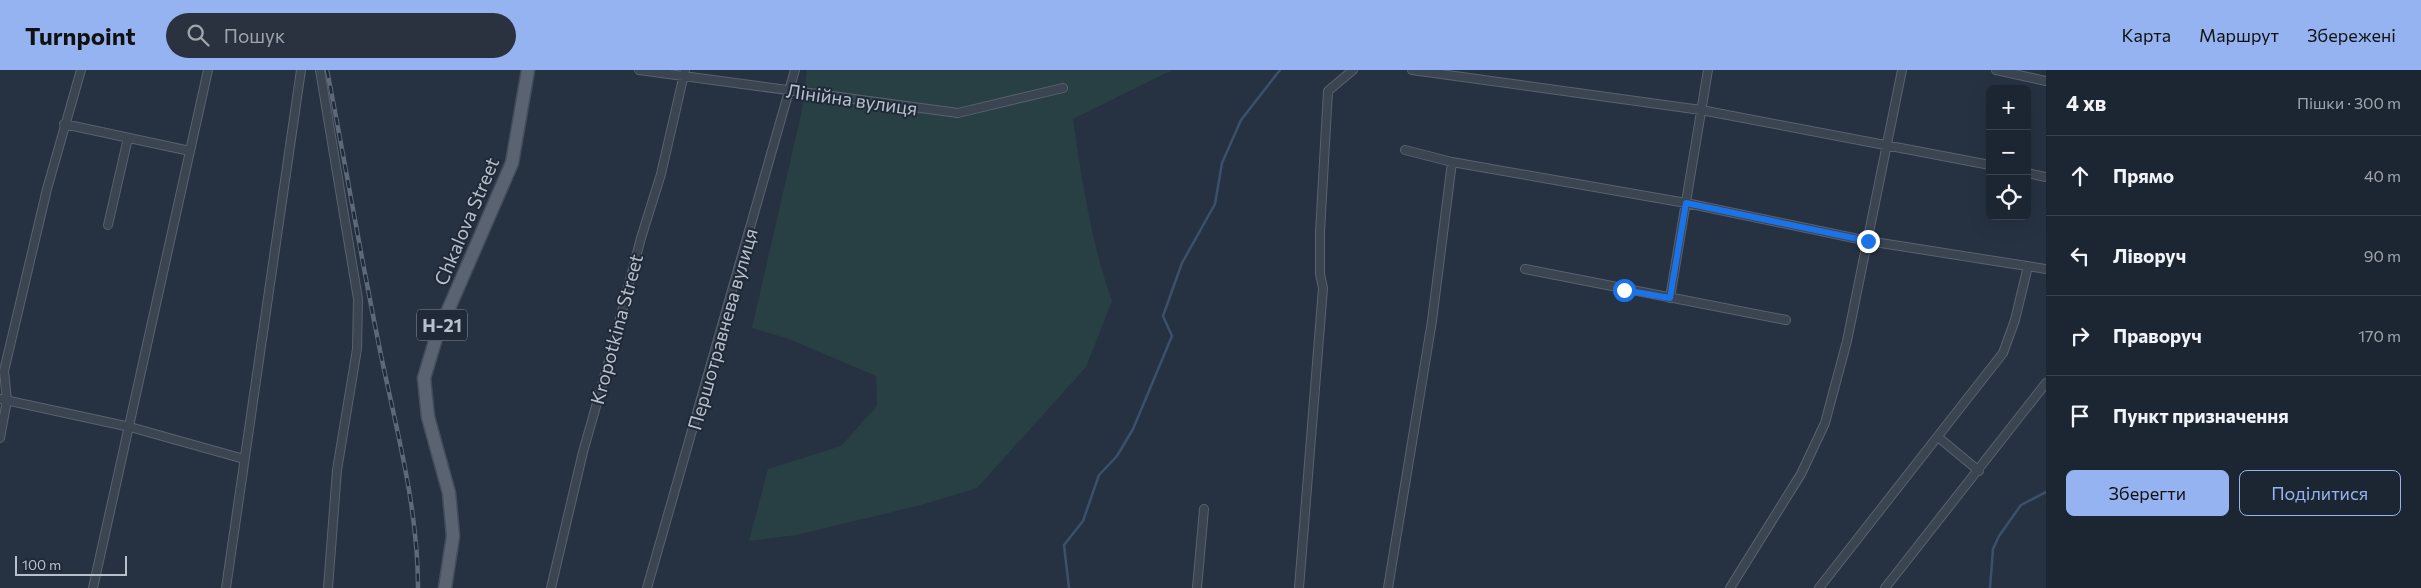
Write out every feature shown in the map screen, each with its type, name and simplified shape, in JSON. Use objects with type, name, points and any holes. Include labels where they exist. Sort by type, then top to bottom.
[{"type":"main road","name":"Chkalova Street","points":[[445,588],[452,536],[449,493],[428,417],[424,378],[436,338],[512,163],[528,70]]},
{"type":"street","points":[[0,438],[4,400],[4,371],[64,124],[81,70]]},
{"type":"street","points":[[93,588],[208,70]]},
{"type":"street","points":[[226,588],[301,70]]},
{"type":"street","points":[[320,70],[358,299],[357,348],[337,470],[328,588]]},
{"type":"street","name":"Лінійна вулиця","points":[[639,70],[684,73],[958,113],[1063,88]]},
{"type":"street","name":"Першотравнева вулиця","points":[[647,588],[796,70]]},
{"type":"street","points":[[1299,588],[1324,288],[1320,274],[1320,232],[1328,91],[1353,70]]},
{"type":"street","points":[[1412,70],[1701,110],[1888,148],[1893,145],[1986,164]]},
{"type":"street","points":[[1670,298],[1708,70]]},
{"type":"street","points":[[1730,588],[1801,474],[1825,423],[1847,341],[1888,148],[1902,70]]},
{"type":"street","points":[[1996,70],[2046,81]]},
{"type":"street","name":"Kropotkina Street","points":[[551,588],[588,431],[612,350],[641,238],[661,174],[684,73]]},
{"type":"street","points":[[64,124],[190,151]]},
{"type":"street","points":[[108,225],[128,138]]},
{"type":"street","points":[[1405,150],[1452,162],[1686,203],[1868,241],[2046,269]]},
{"type":"street","points":[[1388,588],[1432,321],[1452,162]]},
{"type":"street","points":[[2031,174],[2046,177]]},
{"type":"street","points":[[1819,588],[2003,353],[2015,320],[2028,266]]},
{"type":"street","points":[[1526,269],[1786,320]]},
{"type":"street","points":[[1885,588],[1979,471],[2046,383]]},
{"type":"street","points":[[4,400],[130,428],[244,458]]},
{"type":"street","points":[[1938,437],[1979,471]]},
{"type":"street","points":[[1197,588],[1204,509]]},
{"type":"green space","points":[[807,70],[1172,70],[1073,119],[1093,234],[1112,301],[1086,367],[977,488],[921,505],[796,535],[749,541],[768,469],[841,446],[877,406],[876,376],[789,339],[752,328],[802,110]]},
{"type":"waterway","points":[[1069,588],[1064,545],[1083,521],[1099,475],[1117,456],[1133,429],[1172,336],[1163,316],[1182,263],[1215,204],[1222,163],[1241,120],[1280,70]]},
{"type":"waterway","points":[[1990,588],[1993,549],[1999,536],[2021,505],[2046,492]]},
{"type":"railway","points":[[327,70],[375,324],[406,473],[415,530],[418,588]]},
{"type":"route","points":[[1624,290],[1670,298],[1686,203],[1868,241]]}]
